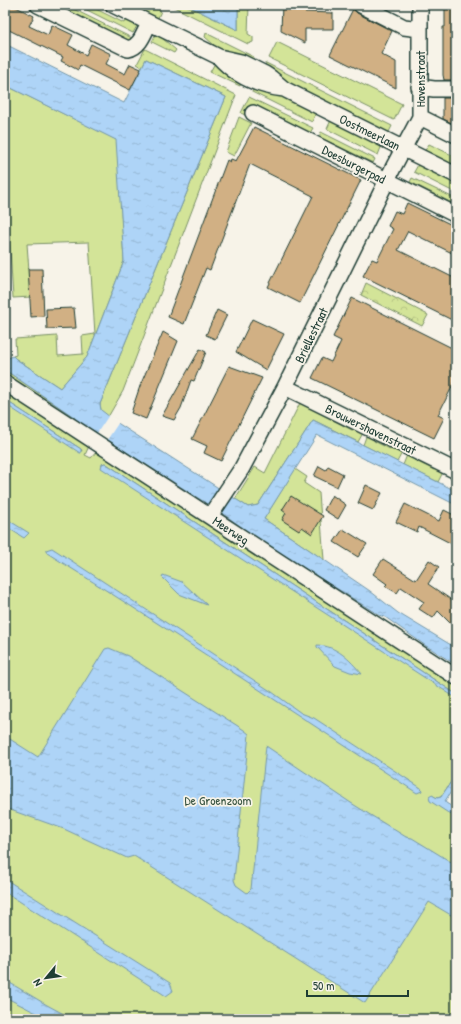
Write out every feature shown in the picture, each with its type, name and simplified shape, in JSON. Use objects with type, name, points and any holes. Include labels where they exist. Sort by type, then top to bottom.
[{"type":"street","points":[[38,5],[128,49],[136,45],[149,23]]},
{"type":"street","name":"Oostmeerlaan","points":[[113,5],[219,57],[235,72],[262,85],[284,89],[456,175]]},
{"type":"street","points":[[361,5],[404,27],[420,30]]},
{"type":"street","name":"Havenstraat","points":[[404,149],[420,117],[420,5]]},
{"type":"street","points":[[419,87],[456,89]]},
{"type":"street","name":"Doesburgerpad","points":[[253,113],[456,215]]},
{"type":"street","points":[[420,117],[456,135]]},
{"type":"street","name":"Briellestraat","points":[[212,514],[242,468],[285,387],[404,149]]},
{"type":"street","name":"Meerweg","points":[[5,382],[212,514],[456,677]]},
{"type":"street","name":"Brouwershavenstraat","points":[[285,387],[456,471]]},
{"type":"green space","points":[[45,5],[65,5],[134,39],[130,42]]},
{"type":"green space","points":[[77,5],[88,5],[124,23],[126,18],[138,24],[133,33]]},
{"type":"green space","points":[[127,5],[149,5],[161,11],[157,20]]},
{"type":"green space","points":[[170,5],[186,5],[238,30],[238,5],[249,5],[248,34],[253,37],[253,42],[248,44]]},
{"type":"green space","points":[[156,33],[176,50],[174,53],[152,42]]},
{"type":"green space","points":[[206,33],[254,57],[251,63],[222,52],[205,37]]},
{"type":"green space","points":[[277,42],[402,104],[394,120],[269,58]]},
{"type":"green space","points":[[145,49],[236,95],[123,391],[108,417],[101,410],[100,404],[226,97],[146,59],[142,67],[137,64]]},
{"type":"green space","points":[[215,63],[242,80],[240,86],[210,72]]},
{"type":"green space","points":[[266,63],[392,126],[388,134],[292,87],[263,69]]},
{"type":"green space","points":[[5,85],[117,140],[124,261],[87,357],[60,388],[13,356],[16,355],[15,339],[57,336],[58,356],[83,354],[82,336],[95,334],[89,242],[27,244],[31,297],[13,298],[5,167]]},
{"type":"green space","points":[[255,86],[316,112],[312,122],[252,92]]},
{"type":"green space","points":[[249,97],[313,128],[310,133],[256,106],[249,117],[241,113]]},
{"type":"green space","points":[[239,117],[251,123],[234,156],[226,152]]},
{"type":"green space","points":[[331,120],[382,145],[378,155],[327,129]]},
{"type":"green space","points":[[321,132],[375,159],[373,163],[319,137]]},
{"type":"green space","points":[[429,144],[456,157],[456,168],[424,152]]},
{"type":"green space","points":[[419,163],[456,182],[456,193],[414,172]]},
{"type":"green space","points":[[412,178],[456,199],[456,205],[412,183],[410,187],[408,186]]},
{"type":"green space","points":[[366,283],[428,315],[422,326],[361,295]]},
{"type":"green space","points":[[5,370],[97,433],[95,437],[5,378]]},
{"type":"green space","name":"De Groenzoom","points":[[5,389],[89,446],[85,455],[91,458],[97,451],[443,674],[446,680],[456,687],[456,694],[105,463],[102,464],[456,696],[456,774],[441,797],[437,798],[433,796],[456,813],[456,1019],[5,1019],[5,403],[82,451],[5,400]]},
{"type":"green space","points":[[300,403],[352,430],[354,426],[363,433],[358,442],[313,420],[258,505],[248,507],[235,499],[255,467],[265,473]]},
{"type":"green space","points":[[367,434],[376,437],[374,441],[394,451],[396,447],[403,451],[397,462],[363,445]]},
{"type":"green space","points":[[407,455],[416,457],[414,460],[434,470],[436,467],[443,472],[438,482],[403,465]]},
{"type":"green space","points":[[295,469],[307,477],[304,483],[319,493],[324,560],[264,519]]},
{"type":"water","points":[[186,5],[238,5],[238,30]]},
{"type":"water","points":[[5,44],[124,103],[146,59],[226,97],[100,404],[101,410],[119,424],[248,507],[258,505],[313,420],[456,491],[456,505],[317,435],[264,519],[370,591],[398,613],[456,648],[456,665],[385,617],[379,615],[256,538],[229,518],[75,419],[5,370],[5,359],[13,356],[60,388],[87,357],[124,261],[116,140],[5,85]]},
{"type":"water","points":[[5,400],[81,449],[81,453],[5,404]]},
{"type":"water","points":[[105,463],[456,694],[456,698],[101,468],[102,464]]},
{"type":"water","points":[[5,518],[29,533],[24,538],[5,526]]},
{"type":"water","points":[[52,548],[272,692],[301,713],[314,718],[421,788],[422,791],[417,793],[187,642],[47,553],[46,550]]},
{"type":"water","points":[[163,575],[182,582],[207,605],[179,594],[162,577]]},
{"type":"water","points":[[317,645],[331,648],[342,654],[362,674],[350,672],[335,666],[317,647]]},
{"type":"water","points":[[109,648],[128,656],[249,734],[234,880],[236,885],[247,893],[251,889],[266,746],[351,803],[406,837],[412,838],[456,865],[456,918],[429,902],[365,1003],[134,856],[127,858],[64,829],[5,808],[5,736],[38,757],[105,649]]},
{"type":"water","points":[[456,774],[456,784],[445,801],[456,809],[456,818],[430,801],[429,797],[432,795],[437,798],[441,797]]},
{"type":"water","points":[[5,879],[170,983],[173,991],[166,996],[5,892]]},
{"type":"water","points":[[5,980],[73,1019],[48,1019],[5,997]]},
{"type":"pier","points":[[109,415],[119,422],[107,440],[97,433]]},
{"type":"building","points":[[5,5],[12,5],[34,16],[29,26],[48,35],[52,25],[73,35],[68,45],[86,55],[91,44],[111,54],[106,64],[125,74],[130,64],[141,69],[130,90],[80,65],[78,70],[61,61],[63,57],[5,28]]},
{"type":"building","points":[[282,5],[305,5],[305,12],[333,13],[333,29],[305,29],[305,43],[281,31]]},
{"type":"building","points":[[445,5],[456,5],[456,80],[444,80],[443,75],[443,27],[445,27]]},
{"type":"building","points":[[353,9],[357,13],[392,31],[381,54],[396,62],[396,88],[330,55]]},
{"type":"building","points":[[443,98],[456,98],[456,125],[443,119]]},
{"type":"building","points":[[254,127],[361,180],[300,303],[268,287],[313,196],[250,164],[210,270],[206,268],[184,324],[168,317],[227,160],[230,162],[231,159],[236,161]]},
{"type":"building","points":[[407,203],[456,227],[456,255],[408,231],[398,250],[456,279],[456,322],[363,276],[372,259],[377,261],[393,229],[388,226],[395,211],[402,214]]},
{"type":"building","points":[[28,269],[42,269],[44,316],[31,317]]},
{"type":"building","points":[[352,298],[456,350],[456,379],[438,415],[444,418],[434,438],[312,378],[322,358],[331,362],[341,341],[333,337]]},
{"type":"building","points":[[74,308],[76,328],[47,329],[46,309]]},
{"type":"building","points":[[217,310],[227,315],[215,339],[206,335]]},
{"type":"building","points":[[252,319],[284,334],[266,370],[236,352]]},
{"type":"building","points":[[163,332],[178,341],[146,419],[131,413],[140,386]]},
{"type":"building","points":[[200,349],[206,352],[194,381],[191,380],[181,408],[174,420],[162,416]]},
{"type":"building","points":[[229,366],[262,378],[221,461],[204,453],[207,446],[192,439]]},
{"type":"building","points":[[319,466],[326,470],[328,466],[343,474],[337,487],[314,476]]},
{"type":"building","points":[[366,485],[382,493],[373,510],[358,503]]},
{"type":"building","points":[[332,495],[346,505],[338,519],[324,510]]},
{"type":"building","points":[[291,496],[323,516],[312,534],[302,527],[299,531],[282,520],[286,513],[282,510]]},
{"type":"building","points":[[405,504],[439,521],[444,510],[456,516],[456,546],[419,527],[417,532],[396,522]]},
{"type":"building","points":[[343,529],[367,544],[358,557],[334,542]]},
{"type":"building","points":[[383,559],[416,580],[429,560],[439,567],[428,584],[456,603],[456,629],[438,611],[433,618],[419,609],[424,602],[401,587],[397,593],[385,586],[387,584],[373,574]]}]
